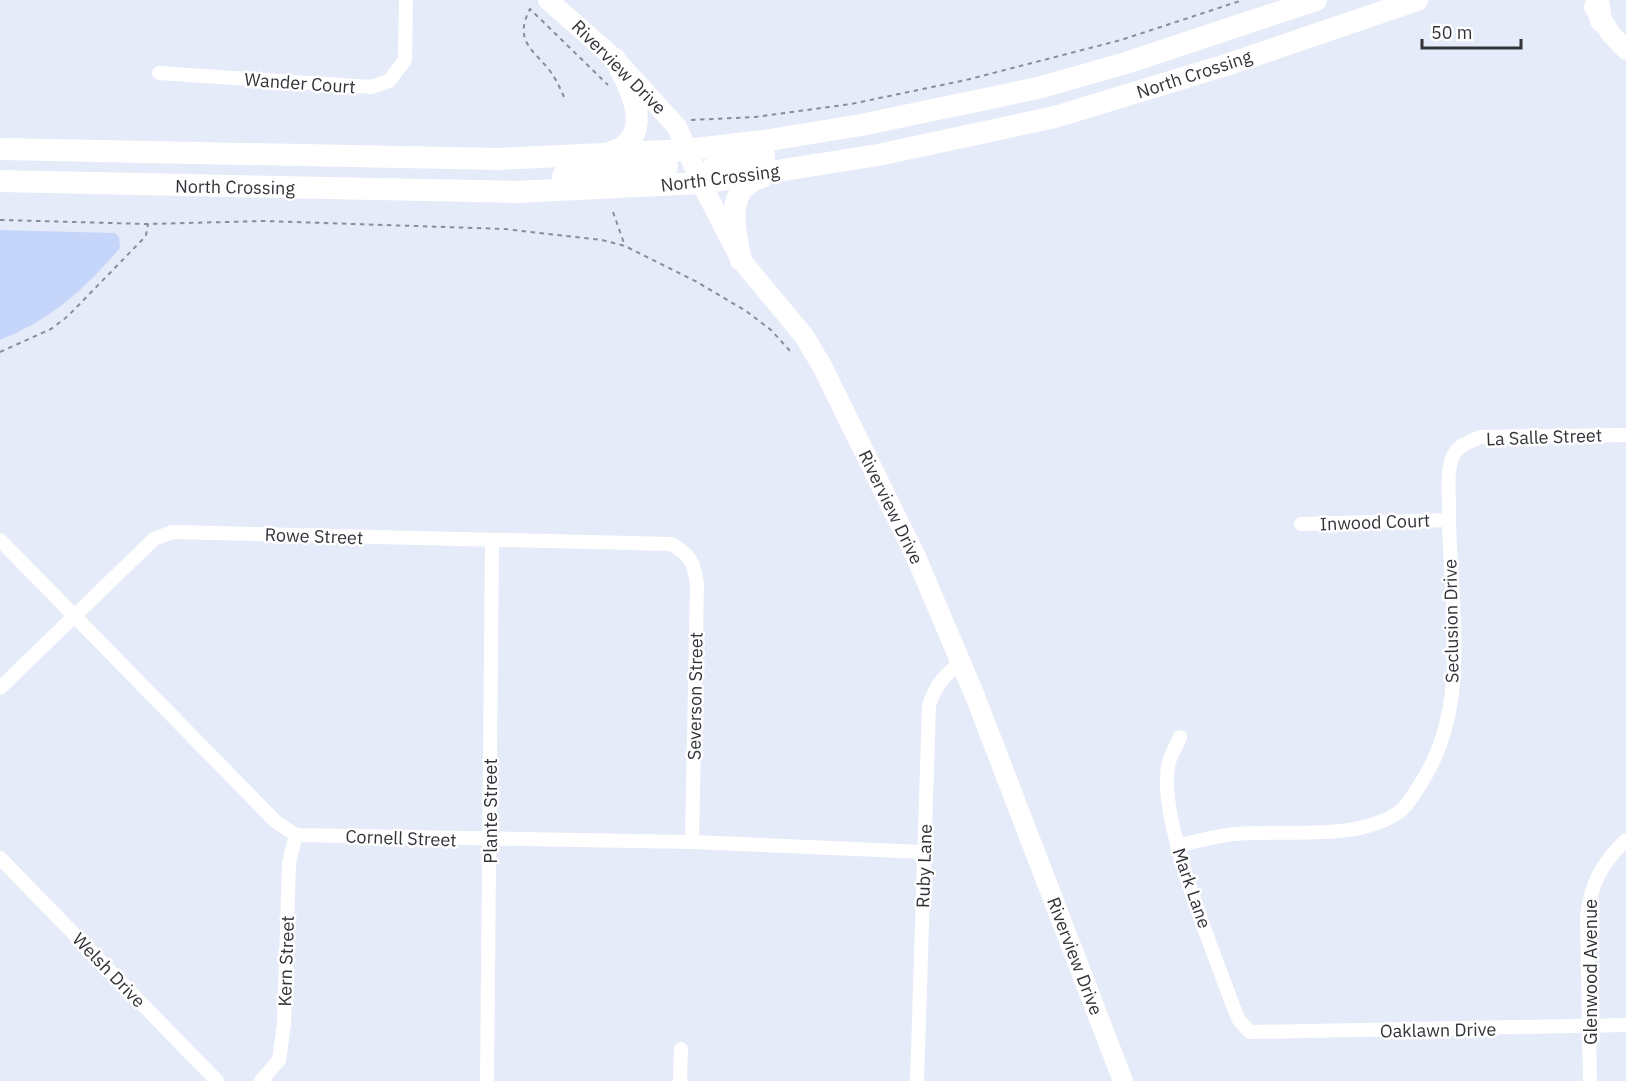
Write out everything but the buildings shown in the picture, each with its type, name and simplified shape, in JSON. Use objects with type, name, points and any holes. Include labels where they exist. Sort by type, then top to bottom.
[{"type":"main road","name":"North Crossing","points":[[0,149],[407,159],[498,159],[687,150],[770,140],[950,108],[1038,88],[1126,63],[1316,0]]},
{"type":"main road","points":[[1315,35],[1389,0]]},
{"type":"main road","name":"North Crossing","points":[[0,181],[516,192],[701,183],[783,171],[966,138],[1055,117],[1142,92],[1417,0]]},
{"type":"main road","points":[[600,155],[619,150],[626,143],[634,131],[638,115],[636,102],[615,58]]},
{"type":"main road","points":[[701,183],[710,168],[719,164],[799,151],[856,138],[950,108]]},
{"type":"main road","points":[[425,191],[672,165],[683,161],[687,150]]},
{"type":"main road","points":[[741,260],[734,220],[740,192],[753,180],[783,171]]},
{"type":"street","name":"Wander Court","points":[[159,73],[371,87],[389,81],[405,60],[406,0]]},
{"type":"street","name":"Riverview Drive","points":[[548,0],[615,58],[677,127],[701,183],[741,260],[804,336],[822,366],[916,556],[961,663],[1123,1081]]},
{"type":"street","points":[[1589,0],[1600,10],[1626,50]]},
{"type":"street","name":"La Salle Street","points":[[1463,444],[1480,437],[1626,435]]},
{"type":"street","name":"Seclusion Drive","points":[[1177,846],[1236,834],[1357,829],[1379,823],[1401,811],[1431,768],[1451,704],[1455,669],[1449,520],[1450,468],[1454,455],[1463,444]]},
{"type":"street","name":"Inwood Court","points":[[1301,524],[1449,520]]},
{"type":"street","name":"Rowe Street","points":[[0,688],[154,539],[172,532],[492,542],[657,542],[671,544],[687,553]]},
{"type":"street","points":[[0,540],[276,822],[296,835]]},
{"type":"street","name":"Plante Street","points":[[487,1081],[492,542]]},
{"type":"street","name":"Severson Street","points":[[687,553],[694,566],[697,584],[692,842]]},
{"type":"street","name":"Ruby Lane","points":[[917,1081],[929,705],[935,687],[945,675],[961,663]]},
{"type":"street","name":"Mark Lane","points":[[1180,737],[1168,764],[1170,812],[1177,846],[1233,1006],[1239,1020],[1250,1032]]},
{"type":"street","name":"Cornell Street","points":[[296,835],[692,842],[924,852]]},
{"type":"street","name":"Kern Street","points":[[261,1081],[279,1060],[284,1024],[289,863],[296,835]]},
{"type":"street","name":"Glenwood Avenue","points":[[1590,1081],[1587,916],[1590,890],[1609,856],[1626,840]]},
{"type":"street","name":"Welsh Drive","points":[[0,858],[217,1081]]},
{"type":"street","name":"Oaklawn Drive","points":[[1250,1032],[1626,1025]]},
{"type":"street","points":[[680,1081],[681,1049]]},
{"type":"path","points":[[677,127],[696,119],[755,117],[851,104],[966,80],[1110,43],[1244,0]]},
{"type":"path","points":[[564,97],[549,69],[528,46],[524,28],[530,9],[591,68],[614,94]]},
{"type":"path","points":[[613,212],[625,246]]},
{"type":"path","points":[[0,220],[148,224],[264,221],[505,229],[571,236],[625,246],[697,282],[746,311],[771,330],[791,352]]},
{"type":"path","points":[[0,352],[51,329],[68,316],[146,235],[148,224]]},
{"type":"shaded area","points":[[0,230],[115,233],[119,237],[120,248],[94,277],[66,302],[35,323],[0,340]]}]
